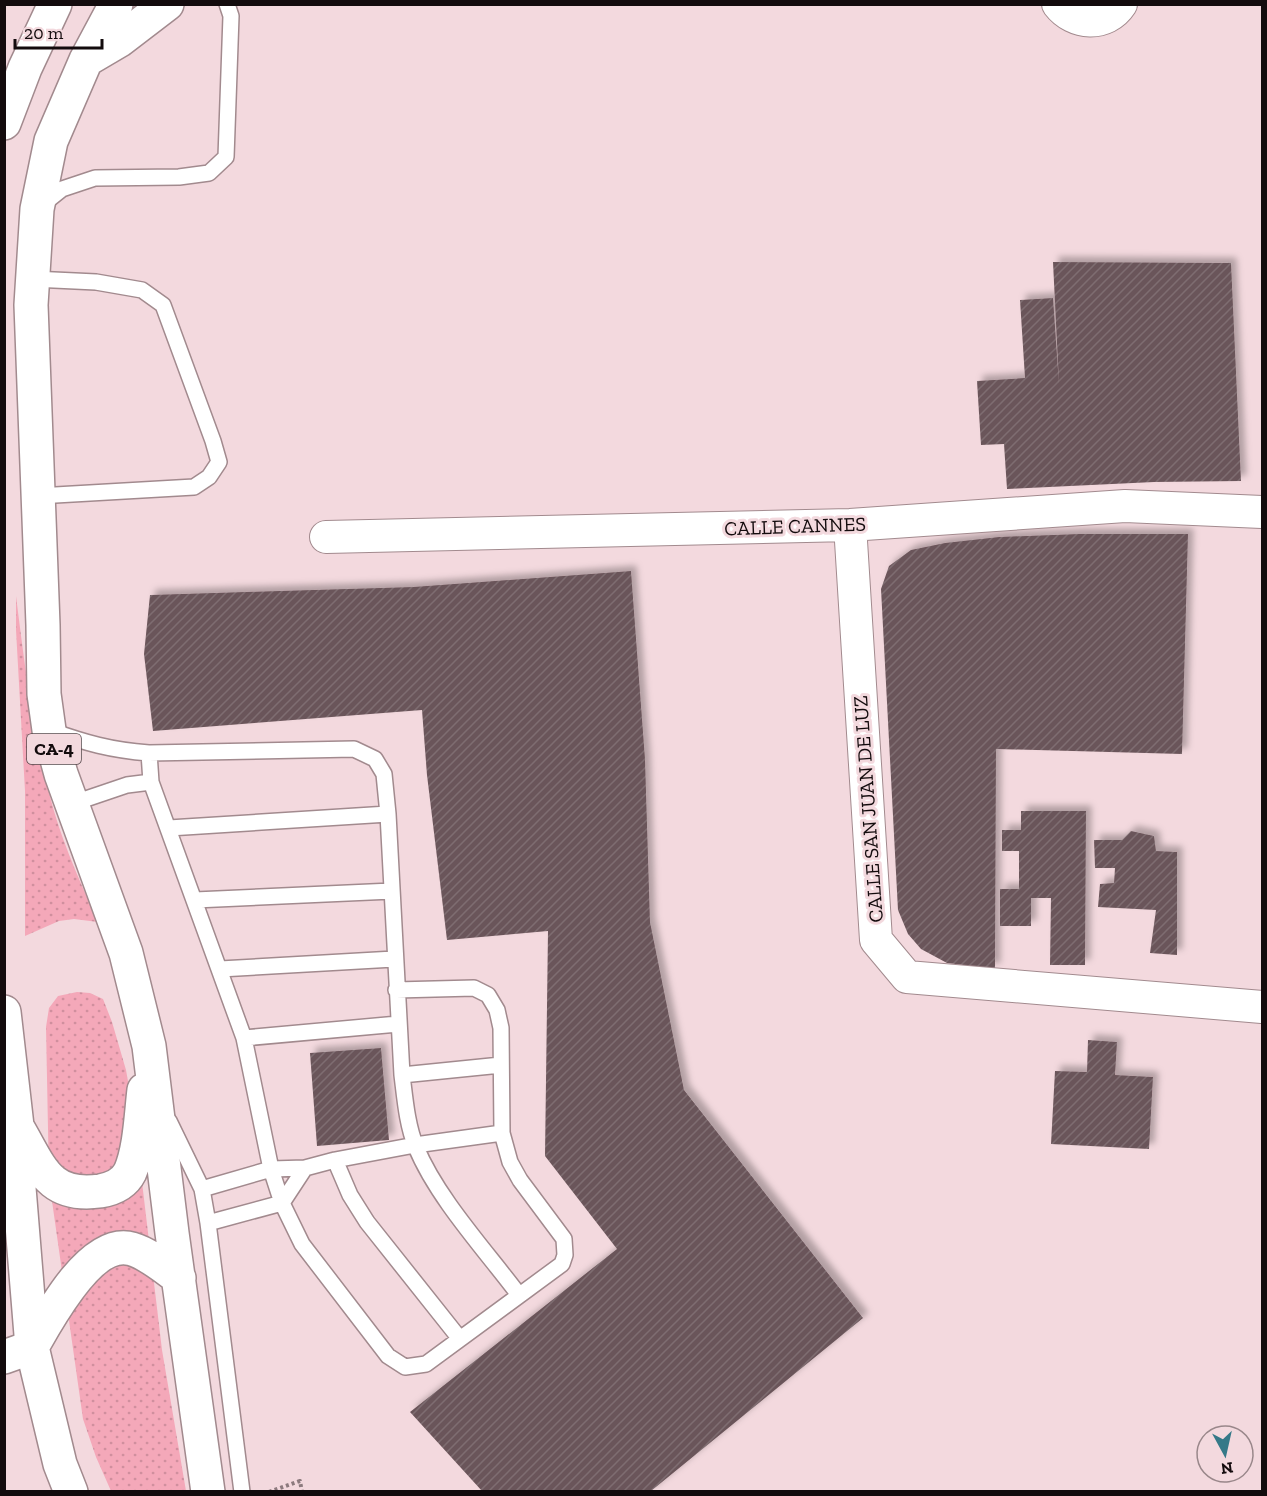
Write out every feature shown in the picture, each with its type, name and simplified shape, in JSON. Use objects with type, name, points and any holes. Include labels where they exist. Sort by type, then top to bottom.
[{"type":"highway","points":[[4,123],[25,68],[55,4]]},
{"type":"highway","name":"CA-4","points":[[116,4],[86,60],[51,141],[38,209],[31,305],[44,694],[49,730],[71,804],[126,953],[150,1050],[208,1491]]},
{"type":"highway","points":[[86,60],[120,40],[167,4]]},
{"type":"highway","points":[[6,1032],[17,1126],[18,1352],[71,1491]]},
{"type":"highway","points":[[17,1126],[48,1178],[59,1187],[85,1193],[113,1188],[123,1182],[134,1161],[150,1050]]},
{"type":"highway","points":[[18,1352],[79,1275],[96,1259],[117,1249],[131,1248],[179,1278]]},
{"type":"street","points":[[1058,4],[1069,15],[1082,20],[1095,21],[1107,17],[1121,4]]},
{"type":"street","name":"CALLE CANNES","points":[[326,537],[850,525],[1125,506],[1263,512]]},
{"type":"street","name":"CALLE SAN JUAN DE LUZ","points":[[850,525],[876,940],[908,977],[1263,1006]]},
{"type":"lane","points":[[38,209],[62,189],[95,178],[179,177],[209,173],[226,157],[231,16],[227,4]]},
{"type":"lane","points":[[33,279],[96,282],[142,290],[163,305],[219,462],[209,477],[194,487],[38,495]]},
{"type":"lane","points":[[49,730],[95,746],[121,751],[149,753],[354,749],[375,759],[384,774],[402,1075],[415,1145],[441,1192],[519,1295]]},
{"type":"lane","points":[[149,753],[151,782],[244,1038],[272,1169],[282,1203],[302,1244],[388,1356],[405,1367],[426,1364],[561,1264],[565,1255],[564,1239],[520,1180],[510,1162],[502,1132],[501,1028],[496,1010],[488,995],[474,988],[396,990]]},
{"type":"lane","points":[[71,804],[127,785],[151,782]]},
{"type":"lane","points":[[169,828],[388,814]]},
{"type":"lane","points":[[195,900],[392,891]]},
{"type":"lane","points":[[220,969],[394,959]]},
{"type":"lane","points":[[244,1038],[398,1024]]},
{"type":"lane","points":[[402,1075],[501,1065]]},
{"type":"lane","points":[[157,1095],[202,1189],[242,1491]]},
{"type":"lane","points":[[202,1189],[272,1169],[305,1168],[415,1145],[502,1132]]},
{"type":"lane","points":[[335,1160],[350,1195],[368,1222],[460,1339]]},
{"type":"lane","points":[[208,1223],[282,1203],[305,1168]]},
{"type":"path","points":[[269,1491],[300,1481],[302,1491]]},
{"type":"shaded area","points":[[16,596],[31,704],[47,785],[63,839],[98,922],[74,919],[59,921],[25,936],[25,791]]},
{"type":"shaded area","points":[[77,992],[90,993],[103,999],[126,1070],[134,1115],[162,1350],[186,1491],[111,1491],[83,1419],[49,1180],[46,1027],[49,1008],[58,996]]},
{"type":"building","points":[[1053,262],[1231,263],[1241,481],[1154,482],[1007,489],[1004,444],[981,445],[977,381],[1025,378],[1020,300],[1053,298],[1059,384]]},
{"type":"building","points":[[1188,534],[1182,754],[996,749],[995,969],[947,963],[921,949],[908,934],[898,910],[881,589],[889,566],[911,550],[945,543],[999,537]]},
{"type":"building","points":[[631,571],[645,759],[650,922],[684,1090],[863,1318],[651,1491],[482,1491],[410,1412],[617,1249],[545,1156],[548,931],[447,940],[427,775],[422,710],[153,731],[144,654],[150,595],[413,587]]},
{"type":"building","points":[[1021,811],[1086,811],[1085,965],[1050,965],[1051,898],[1031,898],[1031,926],[1000,926],[1000,889],[1019,889],[1019,851],[1002,851],[1002,830],[1021,830]]},
{"type":"building","points":[[1131,831],[1154,836],[1156,851],[1177,852],[1177,955],[1150,953],[1156,910],[1098,907],[1100,884],[1114,883],[1115,868],[1095,868],[1094,840],[1122,840]]},
{"type":"building","points":[[1088,1040],[1117,1042],[1115,1075],[1153,1077],[1149,1149],[1051,1144],[1055,1071],[1087,1072]]},
{"type":"building","points":[[381,1048],[389,1140],[317,1146],[310,1053]]}]
